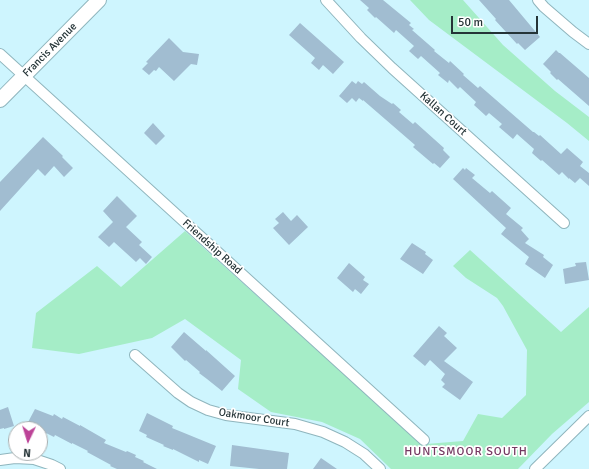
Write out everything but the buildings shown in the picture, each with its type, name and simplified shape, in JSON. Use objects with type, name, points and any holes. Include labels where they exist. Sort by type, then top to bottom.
[{"type":"street","name":"Francis Avenue","points":[[0,100],[99,0]]},
{"type":"street","name":"Kallan Court","points":[[326,0],[361,38],[392,68],[564,223]]},
{"type":"street","points":[[544,2],[573,32],[589,44]]},
{"type":"street","name":"Friendship Road","points":[[0,54],[424,440]]},
{"type":"street","name":"Oakmoor Court","points":[[135,355],[178,393],[191,402],[208,410],[226,415],[295,424],[323,432],[358,450],[380,469]]},
{"type":"street","points":[[535,469],[589,416]]},
{"type":"street","points":[[0,460],[15,458],[34,459],[60,469]]},
{"type":"green space","points":[[410,0],[463,0],[503,45],[555,91],[589,117],[589,141],[429,20]]},
{"type":"green space","points":[[185,231],[409,433],[426,444],[463,441],[478,414],[502,418],[526,395],[527,350],[503,306],[497,298],[466,278],[453,266],[470,250],[561,332],[589,307],[589,402],[552,434],[518,469],[391,469],[360,439],[322,422],[271,412],[238,389],[241,360],[185,319],[152,338],[79,354],[32,348],[36,313],[97,266],[121,287]]},
{"type":"district","name":"HUNTSMOOR SOUTH","points":[[466,452]]}]
